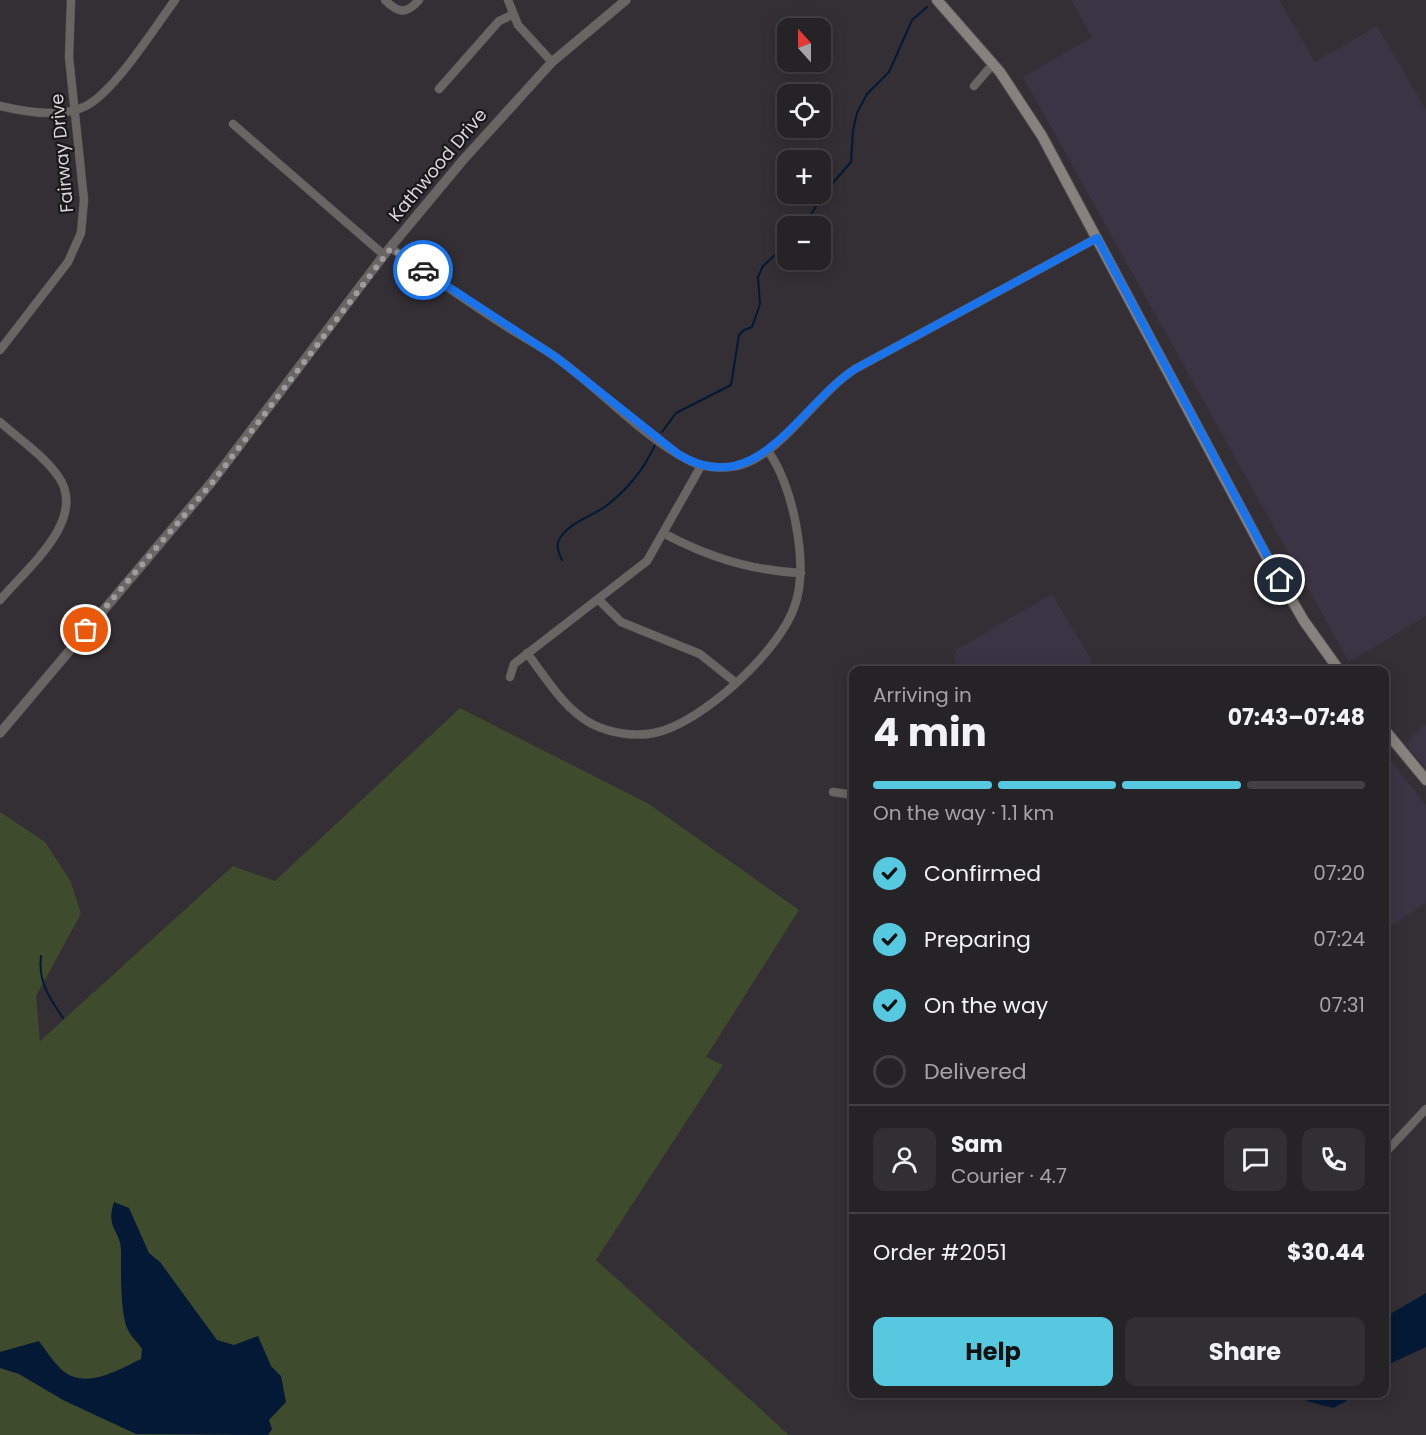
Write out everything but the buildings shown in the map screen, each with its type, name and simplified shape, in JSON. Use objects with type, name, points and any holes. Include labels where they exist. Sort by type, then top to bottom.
[{"type":"main road","points":[[937,0],[993,64],[1042,136],[1287,593],[1336,666]]},
{"type":"main road","points":[[1389,735],[1426,780]]},
{"type":"street","name":"Fairway Drive","points":[[0,350],[63,268],[81,233],[84,200],[68,39],[70,0]]},
{"type":"street","points":[[0,106],[43,112],[75,110],[86,106],[103,93],[175,0]]},
{"type":"street","points":[[385,0],[394,9],[402,12],[412,8],[419,0]]},
{"type":"street","points":[[508,0],[512,15],[552,62]]},
{"type":"street","name":"Kathwood Drive","points":[[0,734],[212,483],[388,251],[463,159],[552,62],[626,0]]},
{"type":"street","points":[[439,89],[499,21],[512,15]]},
{"type":"street","points":[[974,86],[993,64]]},
{"type":"street","points":[[233,124],[388,251],[556,357],[678,454],[701,466],[736,466],[768,451],[827,390],[850,372],[1097,238]]},
{"type":"street","points":[[0,422],[54,471],[64,486],[68,503],[66,514],[57,533],[0,600]]},
{"type":"street","points":[[527,653],[571,709],[592,724],[616,732],[652,733],[677,725],[735,682],[763,658],[784,630],[796,602],[801,573],[800,549],[785,488],[780,470],[768,451]]},
{"type":"street","points":[[510,677],[514,664],[527,653],[639,570],[665,534],[701,466]]},
{"type":"street","points":[[665,534],[694,549],[733,563],[764,570],[801,573]]},
{"type":"street","points":[[600,600],[621,622],[700,654],[735,682]]},
{"type":"street","points":[[834,792],[849,794]]},
{"type":"street","points":[[1389,1149],[1426,1109]]},
{"type":"shaded area","points":[[1071,0],[1279,0],[1315,62],[1377,26],[1426,110],[1426,616],[1349,662],[1023,77],[1092,37]]},
{"type":"shaded area","points":[[1052,594],[1095,666],[958,666],[955,662],[956,650]]},
{"type":"shaded area","points":[[1426,724],[1426,768],[1406,744]]},
{"type":"shaded area","points":[[1389,758],[1426,805],[1426,903],[1389,927]]},
{"type":"green space","points":[[460,708],[649,804],[799,910],[706,1057],[723,1065],[596,1260],[789,1435],[0,1435],[0,812],[45,842],[71,882],[81,914],[36,996],[40,1041],[233,866],[275,881]]},
{"type":"water","points":[[114,1202],[129,1208],[149,1253],[160,1262],[217,1340],[234,1345],[258,1336],[271,1366],[281,1376],[286,1402],[269,1420],[272,1429],[268,1435],[136,1434],[63,1400],[19,1374],[0,1368],[0,1352],[39,1341],[59,1367],[78,1378],[99,1377],[141,1359],[142,1349],[129,1333],[125,1323],[121,1292],[121,1251],[119,1238],[111,1218]]},
{"type":"water","points":[[1426,1293],[1426,1347],[1389,1364],[1389,1315]]},
{"type":"water","points":[[1305,1398],[1349,1398],[1333,1408],[1307,1401]]},
{"type":"waterway","points":[[810,216],[824,193],[851,162],[853,130],[857,113],[867,94],[889,72],[912,20],[927,7]]},
{"type":"waterway","points":[[662,432],[676,413],[731,385],[739,335],[752,327],[760,304],[758,277],[763,266],[777,253]]},
{"type":"waterway","points":[[562,560],[558,544],[564,532],[606,506],[621,493],[640,471],[655,445]]},
{"type":"waterway","points":[[41,956],[43,982],[63,1018]]},
{"type":"way so far","points":[[86,630],[212,483],[391,248],[423,270]]},
{"type":"route","points":[[423,270],[453,292],[556,357],[678,454],[701,466],[713,468],[736,466],[758,458],[781,440],[835,382],[855,369],[1097,238],[1280,580]]}]
